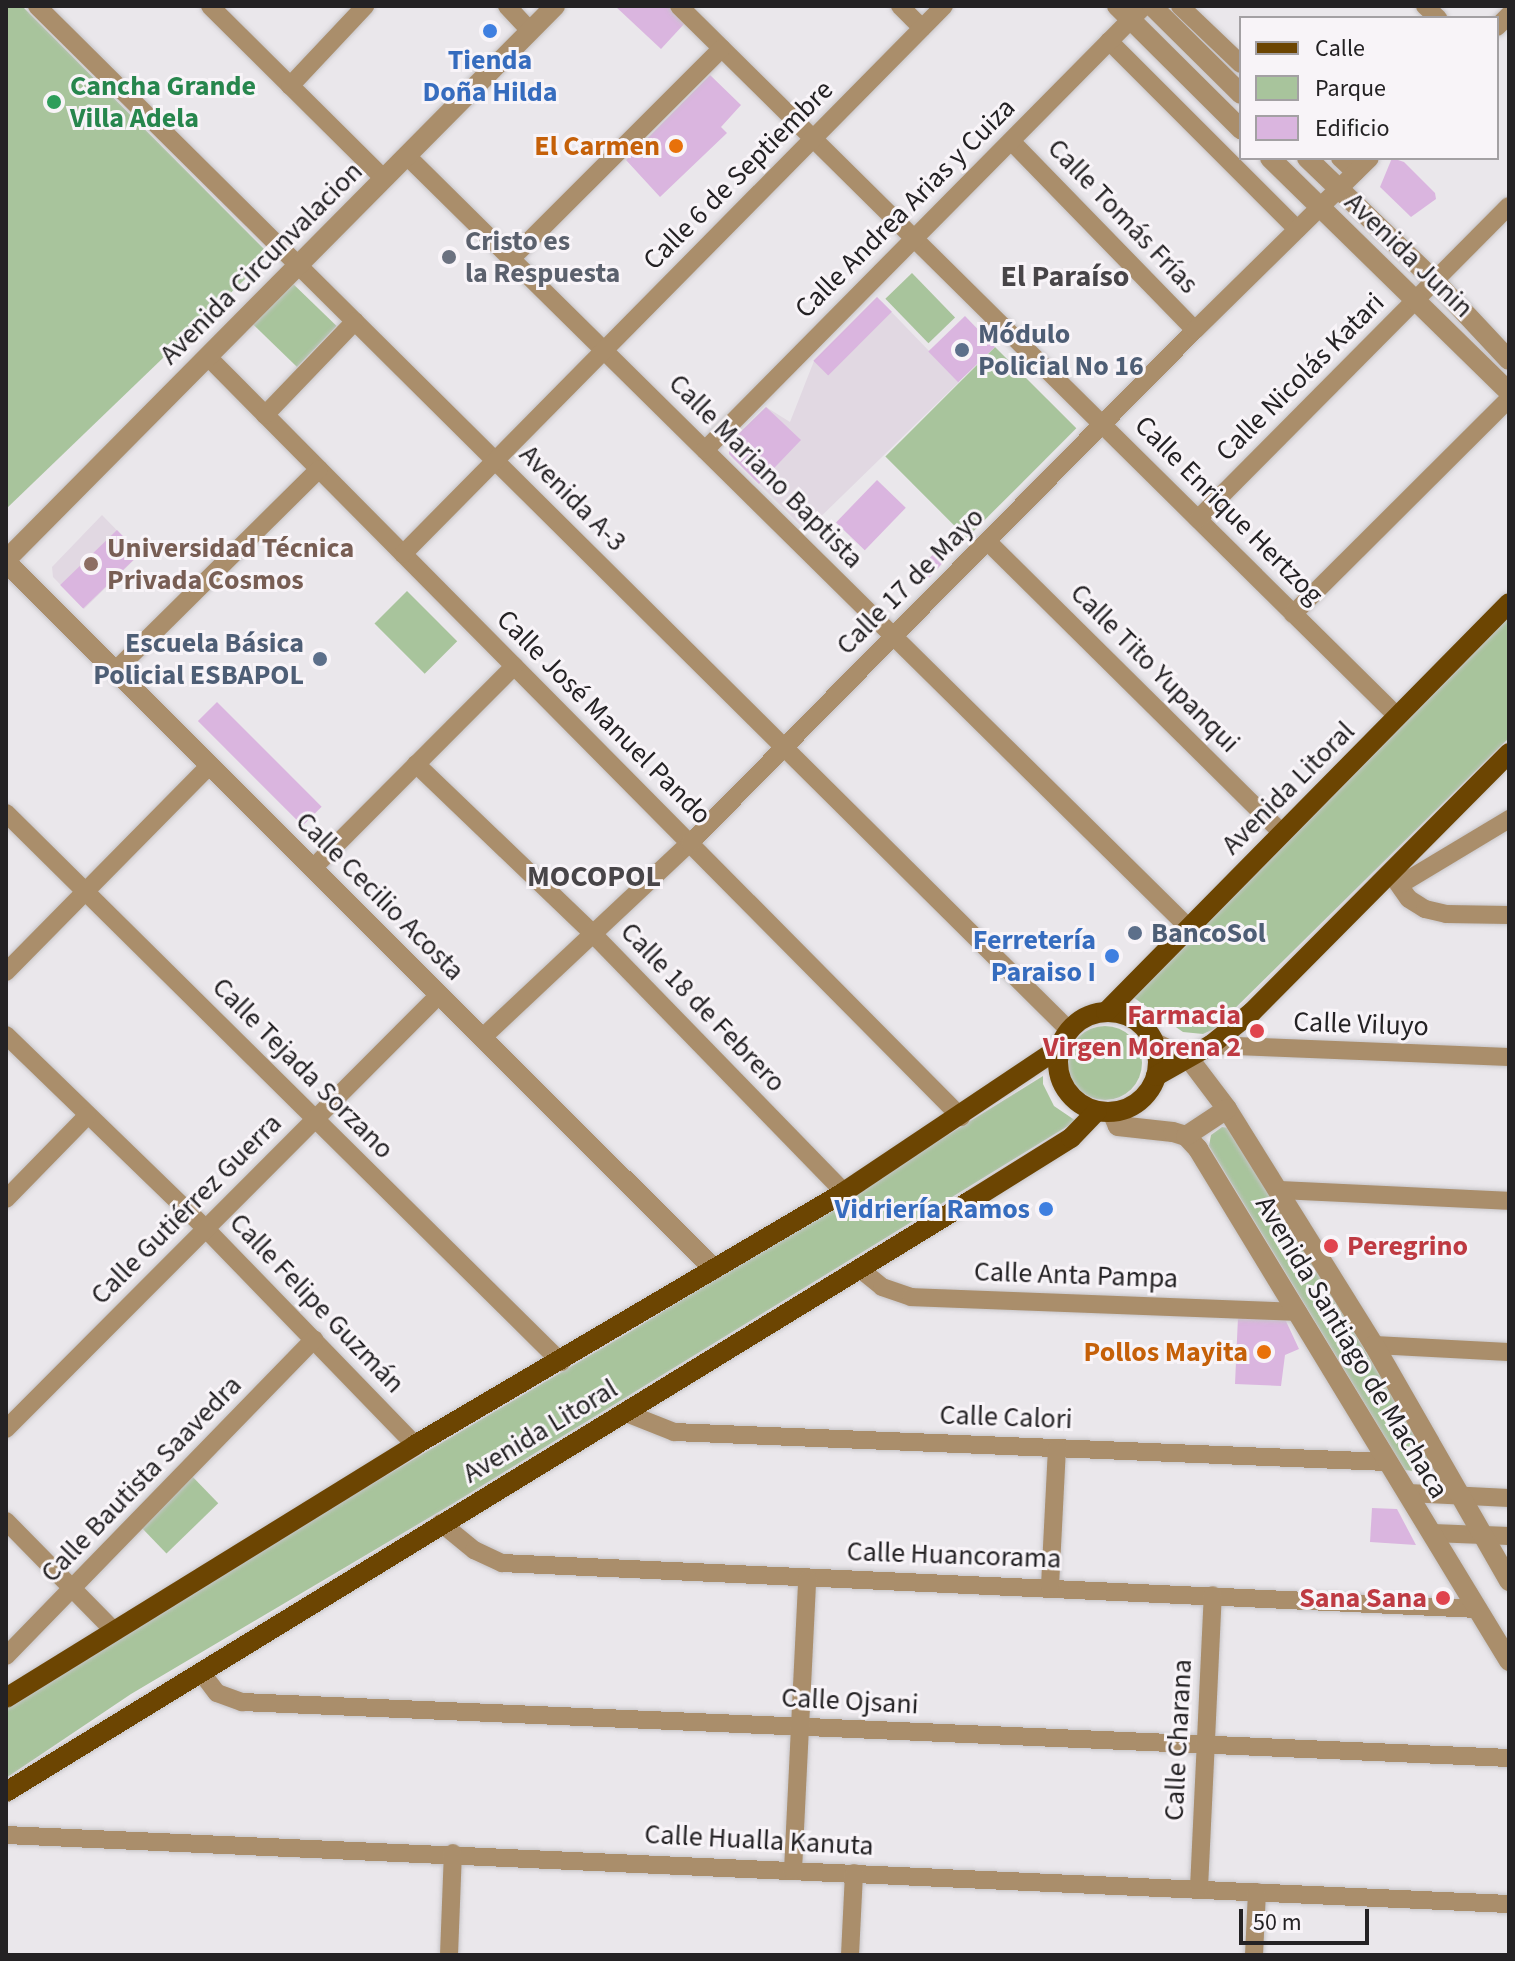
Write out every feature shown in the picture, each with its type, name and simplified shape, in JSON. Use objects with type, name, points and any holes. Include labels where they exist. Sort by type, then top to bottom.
[{"type":"main road","name":"Avenida Litoral","points":[[1106,1012],[1509,603]]},
{"type":"main road","points":[[1156,1076],[1190,1060],[1252,1012],[1396,880],[1509,753]]},
{"type":"main road","points":[[1106,1012],[1133,1018],[1146,1029],[1155,1043],[1158,1060],[1156,1076],[1142,1099],[1128,1108],[1105,1112],[1076,1100],[1064,1085],[1059,1066],[1066,1039],[1086,1017],[1106,1012]]},
{"type":"main road","name":"Avenida Litoral","points":[[6,1698],[415,1445],[561,1362],[844,1192],[961,1117],[1066,1039]]},
{"type":"main road","name":"Avenida Litoral","points":[[6,1792],[860,1269],[1071,1138],[1105,1112]]},
{"type":"street","name":"Avenida A-3","points":[[37,6],[784,747],[1066,1039]]},
{"type":"street","points":[[290,86],[365,6]]},
{"type":"street","points":[[507,6],[530,31]]},
{"type":"street","name":"Avenida Circunvalacion","points":[[6,561],[555,6]]},
{"type":"street","name":"Calle Enrique Hertzog","points":[[679,6],[1397,716]]},
{"type":"street","points":[[900,6],[922,28]]},
{"type":"street","name":"Calle 6 de Septiembre","points":[[403,554],[944,6]]},
{"type":"street","points":[[1152,6],[1239,92]]},
{"type":"street","points":[[1180,6],[1239,62]]},
{"type":"street","points":[[213,7],[384,179]]},
{"type":"street","points":[[1131,10],[1239,127]]},
{"type":"street","name":"Calle Andrea Arias y Cuiza","points":[[705,450],[913,237],[1012,142],[1109,41],[1131,10]]},
{"type":"street","points":[[1109,41],[1297,229]]},
{"type":"street","points":[[511,259],[722,48]]},
{"type":"street","name":"Calle Tomás Frías","points":[[1012,142],[1195,330]]},
{"type":"street","name":"Calle Mariano Baptista","points":[[407,156],[1189,928]]},
{"type":"street","name":"Avenida Junin","points":[[1272,160],[1509,392]]},
{"type":"street","name":"Avenida Junin","points":[[1309,160],[1435,281],[1509,360]]},
{"type":"street","points":[[1342,160],[1355,172]]},
{"type":"street","name":"Calle 17 de Mayo","points":[[482,1038],[690,843],[989,543],[1195,330],[1368,160]]},
{"type":"street","name":"Calle Nicolás Katari","points":[[1198,519],[1509,206]]},
{"type":"street","points":[[265,415],[355,321]]},
{"type":"street","name":"Calle José Manuel Pando","points":[[208,357],[961,1117]]},
{"type":"street","points":[[1293,614],[1509,399]]},
{"type":"street","points":[[115,671],[319,469]]},
{"type":"street","name":"Calle Tito Yupanqui","points":[[989,543],[1282,833]]},
{"type":"street","name":"Calle Cecilio Acosta","points":[[6,561],[714,1269]]},
{"type":"street","points":[[313,868],[514,666]]},
{"type":"street","name":"Calle 18 de Febrero","points":[[416,764],[593,934],[844,1192]]},
{"type":"street","points":[[6,972],[210,765]]},
{"type":"street","name":"Calle Tejada Sorzano","points":[[6,813],[561,1362]]},
{"type":"street","points":[[1509,819],[1396,880],[1409,899],[1425,909],[1446,914],[1509,915]]},
{"type":"street","name":"Calle Gutiérrez Guerra","points":[[6,1429],[439,995]]},
{"type":"street","name":"Calle Felipe Guzmán","points":[[6,1035],[206,1229],[415,1445]]},
{"type":"street","name":"Avenida Santiago de Machaca","points":[[1155,1043],[1190,1060],[1227,1109],[1374,1345],[1509,1581]]},
{"type":"street","name":"Calle Viluyo","points":[[1211,1045],[1509,1057]]},
{"type":"street","points":[[1105,1112],[1118,1126],[1127,1129],[1160,1130],[1186,1136],[1227,1109]]},
{"type":"street","points":[[6,1199],[87,1116]]},
{"type":"street","name":"Avenida Santiago de Machaca","points":[[1186,1136],[1198,1149],[1509,1661]]},
{"type":"street","points":[[1278,1190],[1509,1201]]},
{"type":"street","name":"Calle Anta Pampa","points":[[860,1269],[882,1287],[911,1297],[1298,1312]]},
{"type":"street","name":"Calle Bautista Saavedra","points":[[6,1656],[314,1339]]},
{"type":"street","points":[[1374,1345],[1509,1352]]},
{"type":"street","name":"Calle Calori","points":[[626,1413],[674,1432],[1387,1462]]},
{"type":"street","points":[[1050,1586],[1057,1448]]},
{"type":"street","points":[[1408,1493],[1509,1498]]},
{"type":"street","points":[[6,1521],[114,1631]]},
{"type":"street","name":"Calle Huancorama","points":[[441,1523],[474,1550],[502,1563],[807,1579],[1050,1586],[1478,1609]]},
{"type":"street","points":[[1432,1533],[1509,1536]]},
{"type":"street","points":[[793,1870],[807,1579]]},
{"type":"street","name":"Calle Charana","points":[[1199,1888],[1213,1595]]},
{"type":"street","name":"Calle Ojsani","points":[[201,1672],[217,1693],[242,1702],[1509,1758]]},
{"type":"street","name":"Calle Hualla Kanuta","points":[[6,1835],[453,1853],[1509,1904]]},
{"type":"street","points":[[449,1955],[453,1853]]},
{"type":"street","points":[[850,1955],[854,1873]]},
{"type":"street","points":[[1254,1955],[1257,1892]]},
{"type":"shaded area","points":[[877,297],[959,382],[806,531],[729,454],[730,442],[766,407],[790,422],[814,361]]},
{"type":"shaded area","name":"Universidad Técnica Privada Cosmos","points":[[102,515],[140,554],[84,609],[53,577],[52,567]]},
{"type":"green space","points":[[6,6],[22,6],[270,255],[6,509]]},
{"type":"green space","points":[[912,273],[955,318],[928,343],[885,299]]},
{"type":"green space","points":[[287,278],[337,326],[297,367],[247,319]]},
{"type":"green space","points":[[995,347],[1076,428],[967,538],[885,457]]},
{"type":"green space","points":[[407,591],[457,641],[425,674],[374,624]]},
{"type":"green space","points":[[1509,611],[1509,738],[1214,1029],[1203,1034],[1183,1032],[1130,995]]},
{"type":"green space","points":[[1112,1026],[1132,1036],[1140,1049],[1140,1077],[1132,1090],[1119,1098],[1098,1100],[1078,1090],[1070,1077],[1068,1056],[1078,1036],[1091,1028]]},
{"type":"green space","points":[[1043,1076],[1043,1084],[1054,1106],[1076,1121],[454,1503],[131,1694],[6,1778],[6,1709],[236,1564],[633,1330]]},
{"type":"green space","points":[[1222,1127],[1229,1128],[1429,1455],[1426,1468],[1420,1472],[1405,1470],[1209,1146],[1211,1135]]},
{"type":"green space","points":[[187,1471],[218,1503],[166,1553],[135,1521]]},
{"type":"building","points":[[615,6],[668,6],[685,23],[661,49]]},
{"type":"building","name":"El Carmen","points":[[710,75],[741,105],[721,127],[727,133],[660,197],[626,160]]},
{"type":"building","points":[[1391,160],[1398,160],[1404,162],[1435,193],[1436,199],[1411,217],[1380,187]]},
{"type":"building","points":[[877,297],[892,312],[828,375],[813,361]]},
{"type":"building","name":"Módulo Policial No 16","points":[[965,316],[995,347],[958,382],[928,351]]},
{"type":"building","points":[[766,407],[801,440],[759,484],[729,454],[730,442]]},
{"type":"building","points":[[877,480],[906,508],[865,550],[836,522]]},
{"type":"building","name":"Universidad Técnica Privada Cosmos","points":[[117,530],[140,554],[83,609],[60,585]]},
{"type":"building","points":[[954,531],[964,540],[925,583],[915,574]]},
{"type":"building","points":[[217,702],[322,807],[303,826],[198,721]]},
{"type":"building","name":"Pollos Mayita","points":[[1238,1317],[1285,1319],[1299,1349],[1285,1355],[1281,1386],[1235,1384]]},
{"type":"building","points":[[1372,1508],[1397,1509],[1416,1545],[1370,1542]]},
{"type":"place","name":"Tienda Doña Hilda","points":[[490,31]]},
{"type":"place","name":"Cancha Grande Villa Adela","points":[[54,102]]},
{"type":"place","name":"El Carmen","points":[[676,146]]},
{"type":"place","name":"Cristo es la Respuesta","points":[[449,257]]},
{"type":"place","name":"Módulo Policial No 16","points":[[962,350]]},
{"type":"place","name":"Universidad Técnica Privada Cosmos","points":[[91,564]]},
{"type":"place","name":"Escuela Básica Policial ESBAPOL","points":[[320,659]]},
{"type":"place","name":"BancoSol","points":[[1135,933]]},
{"type":"place","name":"Ferretería Paraiso I","points":[[1112,956]]},
{"type":"place","name":"Farmacia Virgen Morena 2","points":[[1257,1031]]},
{"type":"place","name":"Vidriería Ramos","points":[[1046,1209]]},
{"type":"place","name":"Peregrino","points":[[1331,1246]]},
{"type":"place","name":"Pollos Mayita","points":[[1264,1352]]},
{"type":"place","name":"Sana Sana","points":[[1443,1598]]},
{"type":"district","name":"El Paraíso","points":[[1065,277]]},
{"type":"district","name":"MOCOPOL","points":[[594,877]]}]
